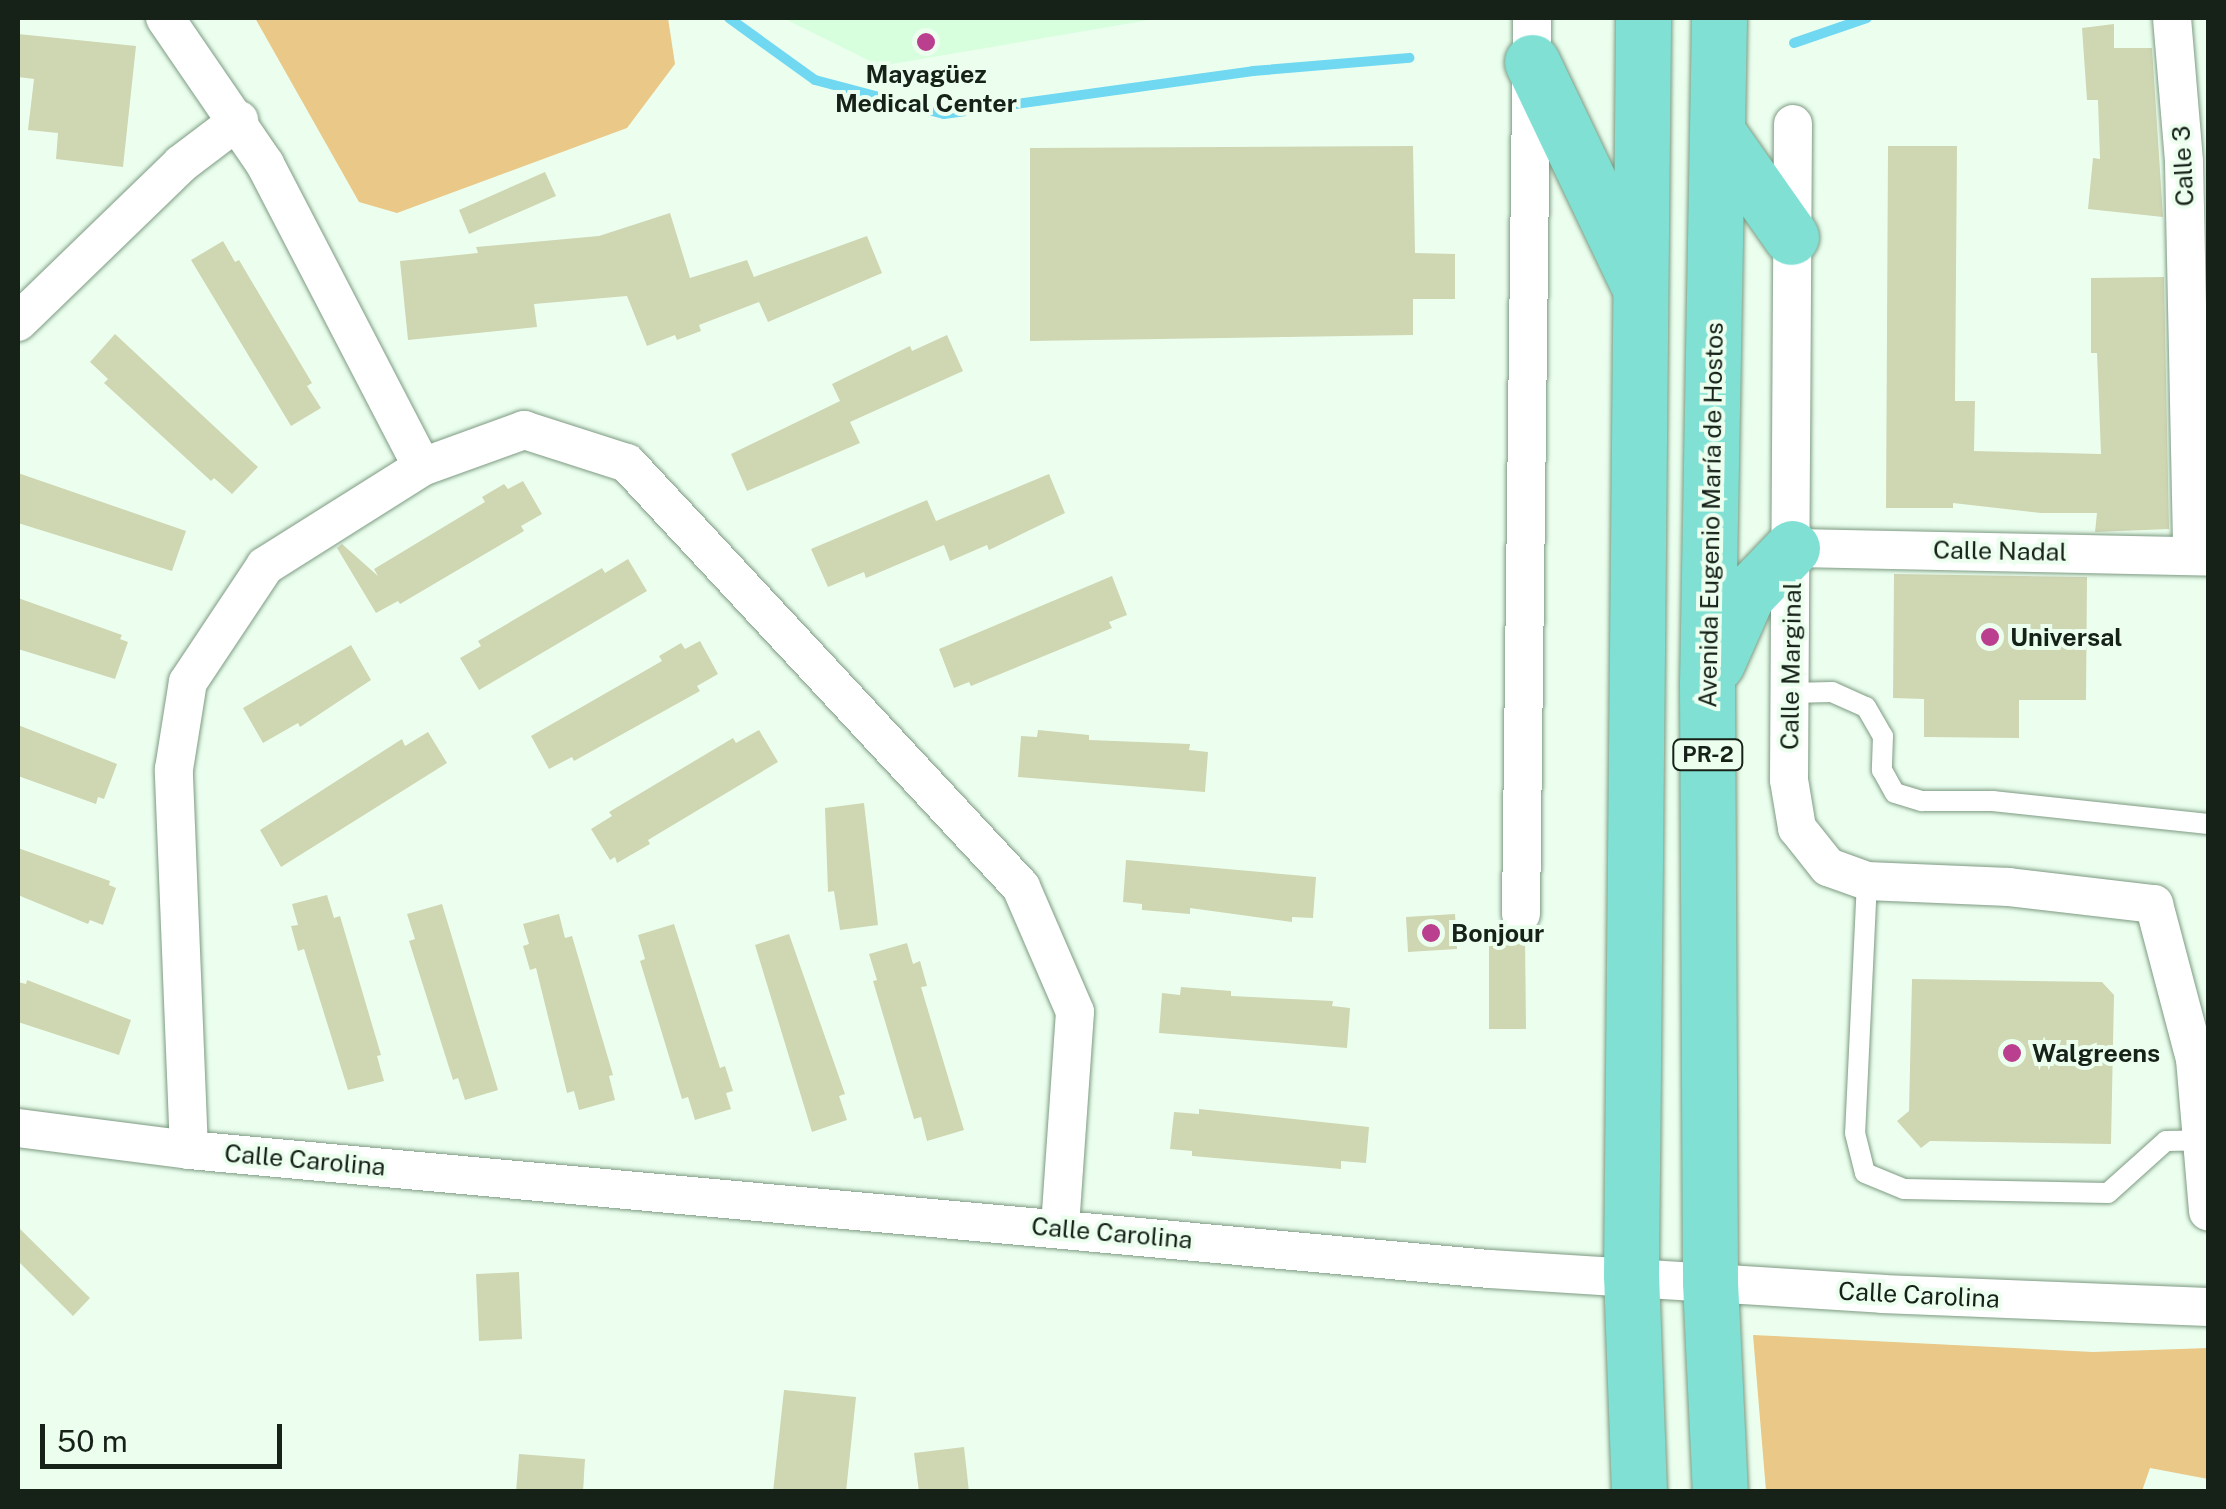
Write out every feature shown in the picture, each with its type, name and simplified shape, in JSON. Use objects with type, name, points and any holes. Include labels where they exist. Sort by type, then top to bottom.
[{"type":"highway","name":"PR-2","points":[[1640,1492],[1631,1275],[1642,18]]},
{"type":"highway","name":"Avenida Eugenio María de Hostos","points":[[1719,18],[1707,684],[1710,1282],[1720,1492]]},
{"type":"highway","points":[[1532,40],[1642,294]]},
{"type":"highway","points":[[1718,134],[1791,237]]},
{"type":"highway","points":[[1707,684],[1747,595],[1792,548]]},
{"type":"street","points":[[165,18],[238,120],[422,468]]},
{"type":"street","name":"Calle 3","points":[[2172,18],[2196,163],[2200,556]]},
{"type":"street","points":[[1521,914],[1532,40]]},
{"type":"street","points":[[18,322],[181,164],[238,120]]},
{"type":"street","name":"Calle Marginal","points":[[1792,124],[1790,780],[1796,828],[1828,867],[1867,881],[2009,887],[2154,904],[2195,1058],[2204,1140]]},
{"type":"street","points":[[189,1150],[174,769],[188,682],[265,566],[422,468],[524,430],[626,462],[1021,887],[1074,1012],[1060,1228]]},
{"type":"street","name":"Calle Nadal","points":[[1792,548],[2200,556]]},
{"type":"street","name":"Calle Carolina","points":[[18,1128],[189,1150],[1489,1269],[1631,1275],[1882,1294],[2208,1307]]},
{"type":"street","points":[[2204,1140],[2208,1211]]},
{"type":"lane","points":[[1790,693],[1832,692],[1866,707],[1883,736],[1882,770],[1895,793],[1922,801],[1993,801],[2208,824]]},
{"type":"lane","points":[[1867,881],[1855,1133],[1866,1173],[1904,1189],[2108,1193],[2166,1141],[2204,1140]]},
{"type":"shaded area","points":[[255,18],[668,18],[675,64],[627,128],[397,213],[359,202]]},
{"type":"shaded area","name":"Mayagüez Medical Center","points":[[783,18],[1161,18],[880,66]]},
{"type":"shaded area","points":[[1753,1335],[2093,1352],[2208,1348],[2208,1479],[2150,1468],[2142,1491],[1766,1491]]},
{"type":"building","points":[[2114,24],[2114,48],[2152,48],[2163,217],[2088,209],[2093,158],[2100,159],[2098,100],[2087,100],[2082,28]]},
{"type":"building","points":[[18,34],[136,46],[123,167],[56,159],[58,133],[28,130],[34,79],[18,77]]},
{"type":"building","points":[[1413,146],[1415,253],[1455,254],[1455,299],[1413,299],[1413,335],[1030,341],[1030,148]]},
{"type":"building","points":[[1888,146],[1957,146],[1955,401],[1975,401],[1974,451],[2101,454],[2097,353],[2091,353],[2091,278],[2164,277],[2169,529],[2095,532],[2097,513],[2041,513],[1953,503],[1953,508],[1886,508]]},
{"type":"building","points":[[545,172],[556,196],[469,234],[459,210]]},
{"type":"building","points":[[670,213],[690,278],[747,260],[754,277],[867,236],[882,273],[768,322],[759,302],[699,325],[701,331],[677,340],[675,335],[647,346],[627,296],[534,304],[537,327],[408,340],[400,261],[478,253],[476,247],[599,236]]},
{"type":"building","points":[[223,241],[235,262],[239,260],[312,383],[307,386],[321,408],[291,426],[191,260]]},
{"type":"building","points":[[115,334],[258,467],[232,494],[214,478],[211,481],[104,383],[108,379],[90,362]]},
{"type":"building","points":[[947,335],[963,371],[850,422],[860,443],[747,491],[731,454],[840,401],[832,384],[910,346],[912,351]]},
{"type":"building","points":[[18,473],[186,531],[172,571],[18,523]]},
{"type":"building","points":[[1049,474],[1065,513],[989,550],[987,545],[950,561],[944,545],[866,578],[864,572],[828,587],[811,549],[927,500],[936,521]]},
{"type":"building","points":[[523,481],[542,514],[521,526],[524,531],[400,604],[398,601],[376,613],[337,548],[342,544],[378,576],[374,569],[485,502],[482,497],[504,484],[508,489]]},
{"type":"building","points":[[628,559],[647,591],[479,690],[460,658],[481,646],[478,641],[602,568],[605,573]]},
{"type":"building","name":"Universal","points":[[1894,574],[2087,577],[2086,700],[2019,700],[2019,738],[1924,737],[1924,699],[1893,698]]},
{"type":"building","points":[[1112,576],[1127,615],[1109,622],[1112,628],[971,686],[969,682],[954,688],[939,649]]},
{"type":"building","points":[[18,598],[122,635],[120,639],[128,642],[115,679],[18,649]]},
{"type":"building","points":[[700,641],[718,674],[697,686],[700,691],[574,761],[572,757],[549,769],[531,736],[662,661],[659,656],[681,643],[685,649]]},
{"type":"building","points":[[351,645],[371,680],[300,727],[298,723],[263,743],[243,708]]},
{"type":"building","points":[[18,725],[117,764],[104,799],[98,797],[96,804],[18,776]]},
{"type":"building","points":[[759,730],[778,762],[648,840],[650,844],[617,863],[615,857],[610,860],[591,829],[612,816],[609,812],[733,738],[736,743]]},
{"type":"building","points":[[1038,730],[1089,735],[1089,740],[1190,744],[1189,750],[1208,752],[1205,792],[1018,777],[1021,736],[1037,737]]},
{"type":"building","points":[[428,732],[447,763],[281,867],[260,830],[402,739],[405,746]]},
{"type":"building","points":[[864,803],[878,925],[840,930],[834,891],[828,892],[825,808]]},
{"type":"building","points":[[18,848],[110,881],[109,885],[116,888],[103,925],[90,920],[88,924],[18,895]]},
{"type":"building","points":[[1126,860],[1316,877],[1313,918],[1292,917],[1292,922],[1190,908],[1190,914],[1142,910],[1142,904],[1123,902]]},
{"type":"building","points":[[327,895],[334,918],[340,916],[381,1055],[377,1056],[384,1081],[348,1090],[304,949],[298,951],[291,926],[298,925],[292,904]]},
{"type":"building","points":[[442,904],[498,1090],[465,1100],[458,1078],[453,1080],[409,941],[415,939],[407,914]]},
{"type":"building","points":[[559,914],[565,938],[572,936],[613,1075],[609,1076],[615,1100],[579,1110],[574,1091],[567,1093],[536,968],[530,970],[523,946],[529,944],[523,924]]},
{"type":"building","name":"Bonjour","points":[[1455,914],[1457,949],[1408,952],[1406,917]]},
{"type":"building","points":[[674,924],[720,1068],[725,1066],[733,1091],[726,1093],[731,1109],[695,1120],[688,1097],[682,1099],[640,961],[645,959],[638,935]]},
{"type":"building","points":[[1507,930],[1525,936],[1526,1029],[1489,1029],[1489,931]]},
{"type":"building","points":[[789,934],[845,1094],[839,1096],[847,1120],[812,1132],[755,945]]},
{"type":"building","points":[[907,943],[913,964],[920,961],[927,986],[921,987],[964,1130],[927,1141],[921,1117],[914,1119],[873,981],[877,980],[869,954]]},
{"type":"building","name":"Walgreens","points":[[1912,979],[2102,982],[2114,995],[2111,1144],[1930,1141],[1921,1148],[1897,1121],[1909,1111]]},
{"type":"building","points":[[27,980],[131,1020],[119,1055],[18,1022],[18,982],[26,984]]},
{"type":"building","points":[[1181,987],[1231,991],[1231,996],[1333,1001],[1332,1006],[1350,1008],[1347,1048],[1159,1033],[1162,993],[1180,995]]},
{"type":"building","points":[[1199,1109],[1369,1127],[1366,1163],[1341,1161],[1341,1169],[1192,1156],[1192,1151],[1170,1149],[1174,1112],[1199,1114]]},
{"type":"building","points":[[18,1227],[90,1298],[73,1316],[18,1261]]},
{"type":"building","points":[[519,1272],[522,1339],[479,1341],[476,1274]]},
{"type":"building","points":[[784,1390],[856,1397],[846,1492],[773,1492]]},
{"type":"building","points":[[964,1447],[969,1492],[919,1492],[914,1453]]},
{"type":"building","points":[[519,1454],[585,1459],[583,1492],[516,1492]]},
{"type":"waterway","points":[[729,18],[815,80],[944,114],[1253,71],[1409,58]]},
{"type":"waterway","points":[[1794,43],[1867,18]]},
{"type":"place","name":"Mayagüez Medical Center","points":[[926,42]]},
{"type":"place","name":"Universal","points":[[1990,637]]},
{"type":"place","name":"Bonjour","points":[[1431,933]]},
{"type":"place","name":"Walgreens","points":[[2012,1053]]}]
